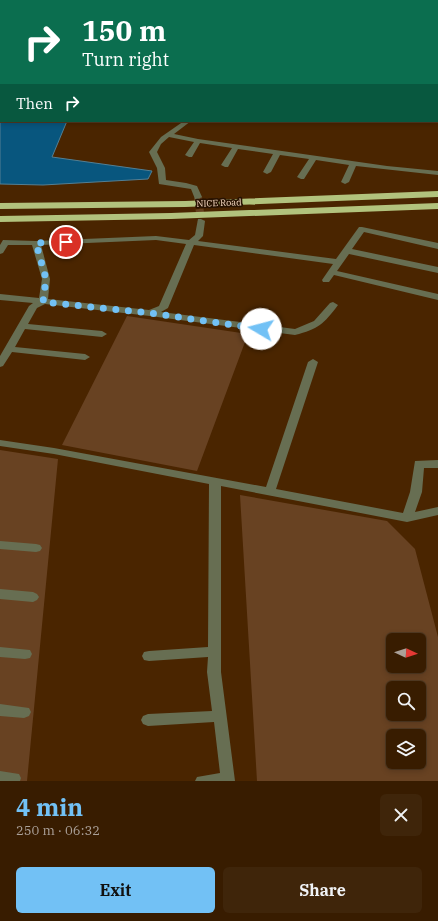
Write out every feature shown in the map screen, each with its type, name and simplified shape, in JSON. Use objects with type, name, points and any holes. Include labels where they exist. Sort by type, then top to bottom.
[{"type":"highway","name":"NICE Road","points":[[0,206],[192,203],[438,194]]},
{"type":"highway","name":"NICE Road","points":[[0,219],[179,216],[438,206]]},
{"type":"street","points":[[187,122],[155,145],[153,152],[161,168],[162,182],[186,185],[194,188],[198,197]]},
{"type":"street","points":[[169,135],[236,147],[438,174]]},
{"type":"street","points":[[189,155],[198,141]]},
{"type":"street","points":[[225,165],[236,147]]},
{"type":"street","points":[[267,172],[278,152]]},
{"type":"street","points":[[302,177],[314,157]]},
{"type":"street","points":[[344,182],[354,163]]},
{"type":"street","points":[[150,313],[163,308],[191,242],[199,236],[201,221]]},
{"type":"street","points":[[438,246],[362,229],[328,276],[438,297]]},
{"type":"street","points":[[0,251],[3,242],[36,243],[156,238],[339,262]]},
{"type":"street","points":[[36,243],[46,279],[43,302]]},
{"type":"street","points":[[347,251],[438,270]]},
{"type":"street","points":[[0,297],[150,313],[295,332],[320,324],[333,305]]},
{"type":"street","points":[[0,364],[34,306],[43,302]]},
{"type":"street","points":[[23,326],[102,334]]},
{"type":"street","points":[[9,349],[84,357]]},
{"type":"street","points":[[270,492],[313,362]]},
{"type":"street","points":[[0,443],[54,451],[407,518],[438,511]]},
{"type":"street","points":[[407,518],[416,492],[419,464],[438,464]]},
{"type":"street","points":[[202,781],[227,780],[214,672],[215,482]]},
{"type":"street","points":[[0,545],[36,548]]},
{"type":"street","points":[[0,594],[33,597]]},
{"type":"street","points":[[0,652],[24,654]]},
{"type":"street","points":[[149,656],[214,652]]},
{"type":"street","points":[[0,710],[24,712]]},
{"type":"street","points":[[148,720],[219,716]]},
{"type":"shaded area","points":[[127,316],[248,334],[197,471],[62,445]]},
{"type":"shaded area","points":[[0,450],[58,459],[27,781],[0,781]]},
{"type":"shaded area","points":[[240,495],[387,521],[415,549],[438,637],[438,781],[257,781]]},
{"type":"water","points":[[0,122],[67,122],[52,157],[152,171],[148,179],[43,185],[0,184]]},
{"type":"tunnel","points":[[198,197],[201,221]]},
{"type":"route","points":[[66,242],[36,243],[46,279],[43,302],[126,310],[261,329]]}]
